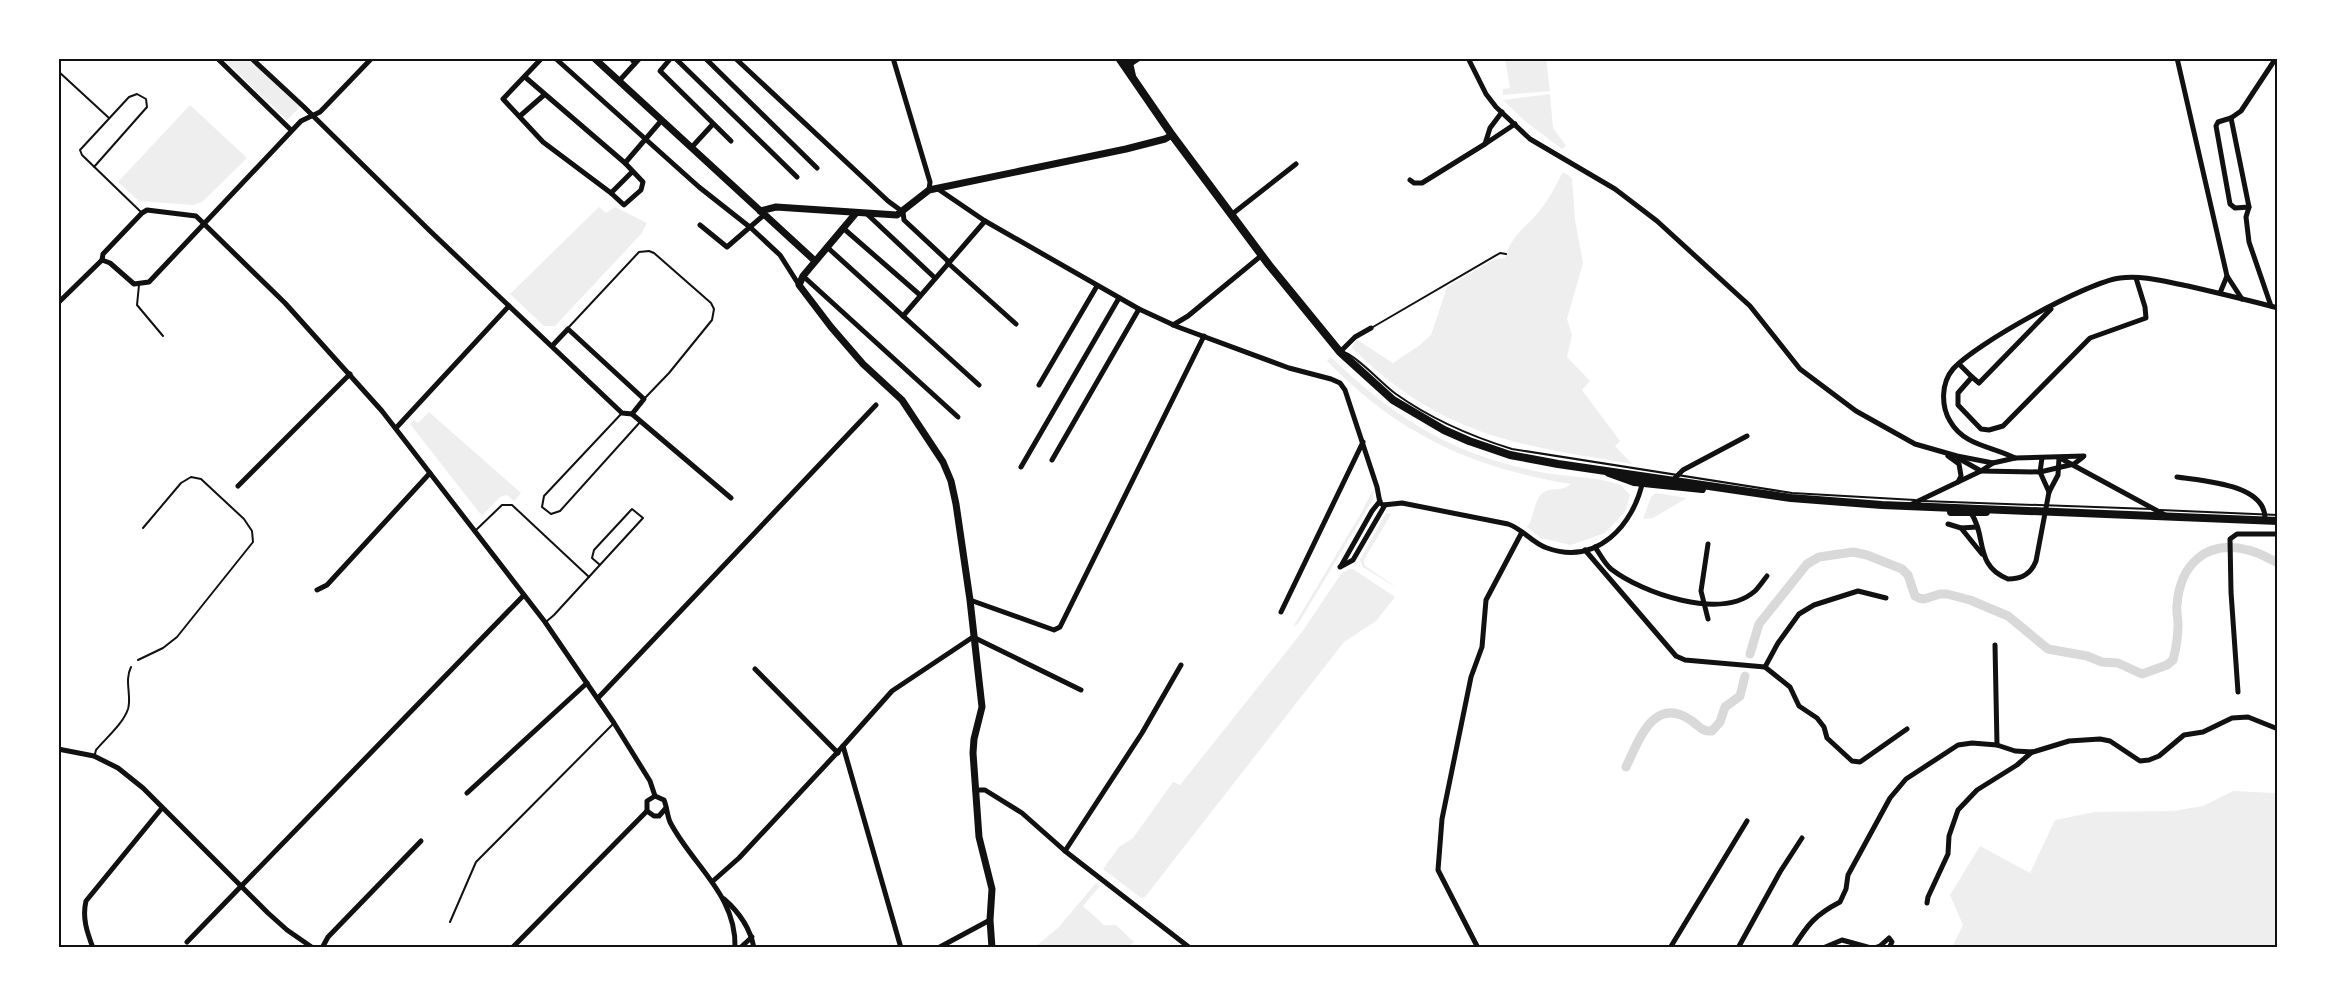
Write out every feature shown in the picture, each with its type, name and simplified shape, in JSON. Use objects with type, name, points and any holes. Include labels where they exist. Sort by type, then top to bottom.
[{"type":"main road","points":[[1119,58],[1172,135],[1262,255],[1340,352],[1393,400],[1468,441],[1510,455],[1644,480],[1673,481],[1791,498],[1882,505],[2162,512],[2265,517],[2277,520]]},
{"type":"main road","points":[[1129,62],[1132,76]]},
{"type":"main road","points":[[1882,505],[1976,518],[2010,509]]},
{"type":"street","points":[[217,58],[291,130]]},
{"type":"street","points":[[251,58],[622,413],[632,414],[641,421],[731,498]]},
{"type":"street","points":[[102,260],[110,263],[139,285],[149,282],[291,130],[300,121],[320,112],[372,58]]},
{"type":"street","points":[[525,77],[625,163],[643,182],[641,189],[624,205],[543,142],[503,99],[543,58]]},
{"type":"street","points":[[555,58],[699,187],[751,228],[780,255],[799,285],[831,327],[863,364],[902,400],[944,462],[956,504],[982,707],[973,746],[979,837],[992,889],[990,920],[992,948]]},
{"type":"street","points":[[594,58],[815,261]]},
{"type":"street","points":[[630,58],[635,64]]},
{"type":"street","points":[[619,81],[640,58]]},
{"type":"street","points":[[731,141],[660,71],[673,58],[797,177]]},
{"type":"street","points":[[705,58],[817,168]]},
{"type":"street","points":[[735,58],[888,201],[903,212],[904,220],[1016,324]]},
{"type":"street","points":[[893,58],[930,182],[929,190]]},
{"type":"street","points":[[1129,62],[1140,58]]},
{"type":"street","points":[[1467,58],[1486,94],[1530,139],[1615,189],[1658,221],[1750,306],[1800,369],[1856,411],[1915,444],[1941,453],[1953,455],[1993,463],[2015,458],[2084,456],[2074,464],[2040,472],[1981,471],[1953,455]]},
{"type":"street","points":[[2177,58],[2227,274],[2241,299]]},
{"type":"street","points":[[2249,207],[2235,208],[2230,204],[2216,126],[2218,122],[2231,118],[2241,111],[2276,58]]},
{"type":"street","points":[[2268,69],[2277,65]]},
{"type":"street","points":[[520,116],[544,95]]},
{"type":"street","points":[[1485,144],[1491,128],[1502,112]]},
{"type":"street","points":[[2231,118],[2249,207],[2246,217],[2248,242],[2274,307]]},
{"type":"street","points":[[625,163],[661,121]]},
{"type":"street","points":[[691,148],[713,124]]},
{"type":"street","points":[[1410,180],[1414,183],[1422,183],[1515,124]]},
{"type":"street","points":[[700,225],[728,247],[751,228],[762,213],[776,207],[897,215],[929,190],[1136,146],[1172,135]]},
{"type":"street","points":[[1232,215],[1296,164]]},
{"type":"street","points":[[611,194],[632,172]]},
{"type":"street","points":[[938,189],[985,220],[1138,309],[1173,325],[1289,368],[1340,383],[1345,390],[1382,503],[1353,560],[1340,567],[1372,511],[1382,503],[1402,503],[1508,524],[1536,543],[1548,548],[1563,552],[1585,550],[1595,547],[1615,534],[1628,520],[1640,495],[1644,480]]},
{"type":"street","points":[[884,215],[889,208],[888,201]]},
{"type":"street","points":[[58,303],[102,260],[103,254],[142,213],[147,210],[196,216],[285,303],[350,374],[396,428],[545,622],[614,723],[650,781],[655,796],[664,800],[670,821],[701,869],[713,881],[724,899],[736,910],[752,937],[754,948]]},
{"type":"street","points":[[799,285],[803,276],[856,213]]},
{"type":"street","points":[[867,214],[935,278]]},
{"type":"street","points":[[903,316],[985,220]]},
{"type":"street","points":[[843,228],[920,295]]},
{"type":"street","points":[[827,247],[979,385]]},
{"type":"street","points":[[1173,325],[1188,316],[1262,255]]},
{"type":"street","points":[[2220,293],[2227,274]]},
{"type":"street","points":[[803,276],[958,417]]},
{"type":"street","points":[[2015,458],[1964,438],[1954,428],[1947,415],[1944,389],[1946,379],[1959,364],[2002,333],[2091,286],[2120,278],[2148,278],[2274,307]]},
{"type":"street","points":[[1972,377],[1958,393],[1958,405],[1980,429],[1989,430],[2003,426],[2090,338],[2146,318],[2136,278]]},
{"type":"street","points":[[1039,385],[1097,286]]},
{"type":"street","points":[[1021,467],[1119,298]]},
{"type":"street","points":[[396,428],[509,306]]},
{"type":"street","points":[[1959,364],[1979,383],[2054,306]]},
{"type":"street","points":[[1052,460],[1138,309]]},
{"type":"street","points":[[1340,352],[1355,337],[1371,328]]},
{"type":"street","points":[[552,346],[568,329],[644,399],[632,414]]},
{"type":"street","points":[[970,600],[1054,630],[1060,627],[1204,336]]},
{"type":"street","points":[[238,486],[350,374]]},
{"type":"street","points":[[598,698],[876,405]]},
{"type":"street","points":[[1673,481],[1683,470],[1747,436]]},
{"type":"street","points":[[1281,612],[1363,442]]},
{"type":"street","points":[[1989,447],[2001,462]]},
{"type":"street","points":[[1941,453],[1959,465],[1961,476],[1958,482]]},
{"type":"street","points":[[2042,458],[2040,472],[2049,492]]},
{"type":"street","points":[[2059,458],[2162,512]]},
{"type":"street","points":[[1948,524],[1961,528],[1994,570],[2008,579],[2019,578],[2029,573],[2036,561],[2049,492],[2058,475],[2059,458]]},
{"type":"street","points":[[1910,505],[1993,463]]},
{"type":"street","points":[[317,590],[327,585],[430,473]]},
{"type":"street","points":[[2177,477],[2213,482],[2242,490],[2263,505],[2265,517]]},
{"type":"street","points":[[1961,528],[1976,518],[1982,555]]},
{"type":"street","points":[[1478,948],[1437,870],[1442,819],[1472,677],[1482,646],[1486,600],[1522,532]]},
{"type":"street","points":[[2238,692],[2230,539],[2237,534],[2277,534]]},
{"type":"street","points":[[1708,544],[1701,591],[1708,619]]},
{"type":"street","points":[[1595,547],[1610,568],[1648,591],[1705,604],[1732,601],[1754,592],[1767,576]]},
{"type":"street","points":[[1585,550],[1676,656],[1685,660],[1766,667],[1790,687],[1798,706],[1817,718],[1824,727],[1827,738],[1852,761],[1860,762],[1907,729]]},
{"type":"street","points":[[1766,667],[1778,643],[1799,614],[1814,605],[1858,591],[1887,598]]},
{"type":"street","points":[[187,942],[524,595]]},
{"type":"street","points":[[973,637],[1081,690]]},
{"type":"street","points":[[713,881],[739,858],[892,691],[973,637]]},
{"type":"street","points":[[1995,645],[1996,745]]},
{"type":"street","points":[[1065,851],[1142,733],[1181,665]]},
{"type":"street","points":[[755,669],[837,753]]},
{"type":"street","points":[[467,793],[497,763],[587,683]]},
{"type":"street","points":[[1793,948],[1811,920],[1821,911],[1840,902],[1846,889],[1848,875],[1890,798],[1906,779],[1958,744],[1972,742],[1996,745],[2015,751],[2033,752],[2069,741],[2100,739],[2110,741],[2140,760],[2149,760],[2159,756],[2184,735],[2203,732],[2232,718],[2248,717],[2277,729]]},
{"type":"street","points":[[843,746],[901,948]]},
{"type":"street","points":[[58,749],[94,756],[118,768],[143,788],[287,930],[313,948]]},
{"type":"street","points":[[1927,903],[1948,854],[1949,837],[1958,810],[1982,785],[2017,765],[2033,752]]},
{"type":"street","points":[[975,790],[986,790],[1022,813],[1065,851],[1190,948]]},
{"type":"street","points":[[512,948],[647,811],[647,801],[655,796]]},
{"type":"street","points":[[93,948],[87,934],[84,915],[86,901],[162,808]]},
{"type":"street","points":[[659,816],[666,808]]},
{"type":"street","points":[[647,811],[670,821]]},
{"type":"street","points":[[1670,948],[1747,821]]},
{"type":"street","points":[[1738,948],[1780,872],[1802,838]]},
{"type":"street","points":[[322,948],[328,937],[421,841]]},
{"type":"street","points":[[724,899],[735,948]]},
{"type":"street","points":[[938,948],[990,920]]},
{"type":"street","points":[[740,948],[752,937]]},
{"type":"street","points":[[1823,948],[1842,940],[1872,948],[1880,946],[1889,938],[1892,942],[1889,948]]},
{"type":"lane","points":[[58,71],[109,118]]},
{"type":"lane","points":[[94,167],[144,111],[147,107],[146,99],[137,94],[129,97],[80,150],[82,155],[94,167],[142,213]]},
{"type":"lane","points":[[568,329],[639,252],[644,251],[654,253],[711,303],[714,315],[712,320],[669,373],[644,399]]},
{"type":"lane","points":[[1371,328],[1500,253],[1506,254]]},
{"type":"lane","points":[[139,285],[137,305],[163,336]]},
{"type":"lane","points":[[1340,352],[1350,354],[1380,382],[1422,411],[1471,436],[1529,453],[1673,481],[1792,493],[2039,508]]},
{"type":"lane","points":[[622,413],[544,496],[542,507],[550,514],[560,511],[641,421]]},
{"type":"lane","points":[[138,660],[163,648],[177,637],[253,542],[252,531],[244,519],[201,478],[191,477],[181,483],[143,528]]},
{"type":"lane","points":[[475,531],[501,505],[512,505],[589,577]]},
{"type":"lane","points":[[545,622],[589,577],[600,565],[643,518],[632,509],[594,550],[592,558],[600,565]]},
{"type":"lane","points":[[2265,517],[2277,515]]},
{"type":"lane","points":[[94,756],[96,750],[124,717],[129,707],[128,678],[132,667]]},
{"type":"lane","points":[[450,922],[476,862],[614,723]]},
{"type":"shaded area","points":[[223,59],[248,59],[300,107],[287,120]]},
{"type":"shaded area","points":[[1505,59],[1546,59],[1550,91],[1503,95],[1503,89],[1510,88]]},
{"type":"shaded area","points":[[1550,94],[1553,128],[1566,146],[1562,149],[1526,122],[1503,100]]},
{"type":"shaded area","points":[[190,105],[247,158],[202,202],[193,205],[139,201],[118,182]]},
{"type":"shaded area","points":[[1563,172],[1572,178],[1575,220],[1583,263],[1567,319],[1572,335],[1567,357],[1590,381],[1582,390],[1620,441],[1615,446],[1632,464],[1552,450],[1482,432],[1417,401],[1352,348],[1356,339],[1393,363],[1420,345],[1431,335],[1447,287],[1495,259],[1505,258],[1511,243],[1539,212]]},
{"type":"shaded area","points":[[599,207],[606,213],[615,207],[647,223],[641,234],[555,326],[544,326],[510,294]]},
{"type":"shaded area","points":[[1331,357],[1400,415],[1449,443],[1476,454],[1535,471],[1621,485],[1630,495],[1625,512],[1605,533],[1571,545],[1541,538],[1527,527],[1540,495],[1571,484],[1501,468],[1438,444],[1381,409],[1327,361]]},
{"type":"shaded area","points":[[429,412],[521,493],[514,501],[507,495],[500,497],[482,516],[410,424],[414,420],[418,423]]},
{"type":"shaded area","points":[[1374,488],[1373,499],[1298,624],[1293,627],[1360,515]]},
{"type":"shaded area","points":[[1656,493],[1687,498],[1653,518],[1643,519],[1651,497]]},
{"type":"shaded area","points":[[1386,513],[1391,514],[1364,560],[1364,565],[1400,590],[1363,567],[1360,560]]},
{"type":"shaded area","points":[[1353,569],[1395,597],[1376,621],[1344,642],[1145,897],[1141,898],[1103,869],[1119,847],[1133,838],[1173,782],[1180,785],[1302,632],[1341,574]]},
{"type":"shaded area","points":[[2233,791],[2277,795],[2277,947],[1952,947],[1963,925],[1950,895],[1980,846],[2030,873],[2055,820],[2095,812],[2173,811],[2203,806]]},
{"type":"shaded area","points":[[1096,883],[1100,886],[1083,906],[1104,925],[1116,925],[1134,942],[1128,947],[1035,947],[1059,927]]},
{"type":"waterway","points":[[1750,654],[1759,624],[1807,564],[1819,557],[1853,552],[1902,569],[1908,575],[1915,596],[1919,598],[1947,594],[1970,600],[2008,616],[2048,649],[2087,656],[2102,662],[2118,663],[2142,674],[2167,665],[2173,660],[2178,633],[2179,591],[2183,578],[2198,558],[2220,548],[2233,548],[2256,552],[2278,563]]},
{"type":"waterway","points":[[1626,767],[1643,733],[1658,717],[1667,713],[1679,714],[1703,730],[1712,731],[1720,722],[1725,707],[1740,696],[1745,676]]}]
